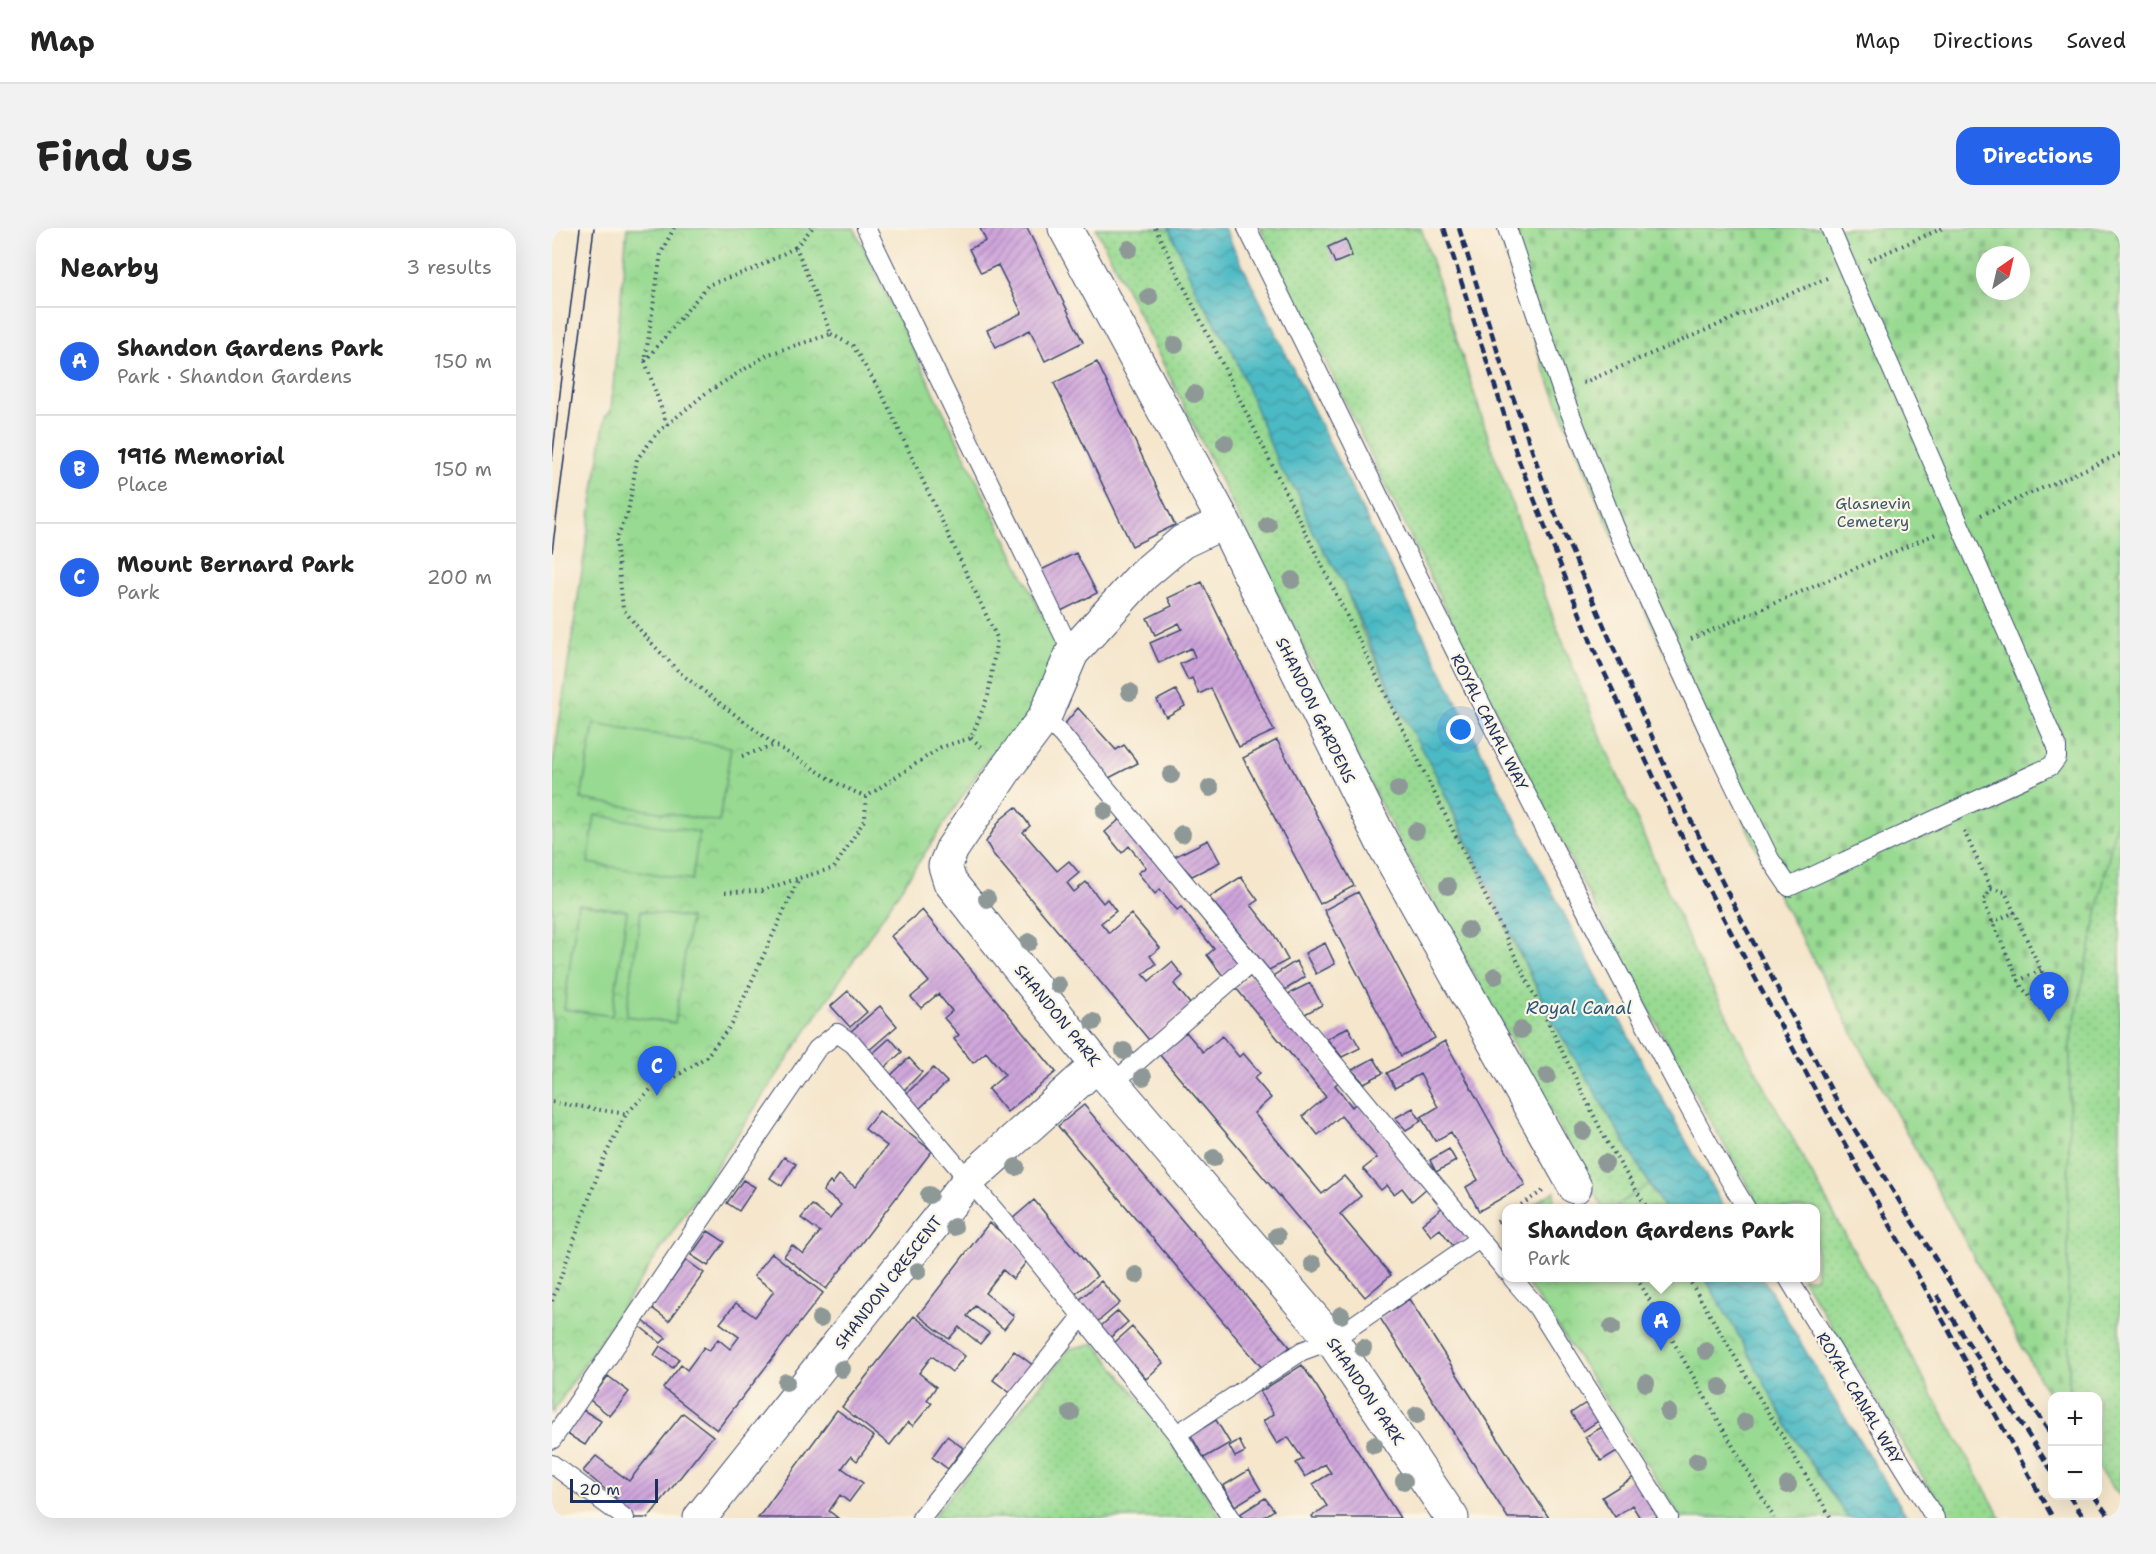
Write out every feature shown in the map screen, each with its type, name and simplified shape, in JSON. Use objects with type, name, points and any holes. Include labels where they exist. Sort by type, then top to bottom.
[{"type":"street","name":"SHANDON GARDENS","points":[[1065,228],[1224,522],[1382,842],[1575,1187]]},
{"type":"street","name":"SHANDON PARK","points":[[1224,522],[1182,542],[1143,575],[1072,653],[1044,718],[958,840],[945,866],[950,882],[1105,1074],[1332,1340],[1452,1518]]},
{"type":"street","name":"SHANDON CRESCENT","points":[[700,1518],[969,1180],[1105,1074]]},
{"type":"lane","points":[[866,228],[1072,653]]},
{"type":"lane","name":"ROYAL CANAL WAY","points":[[1247,228],[1553,848],[1713,1152],[1743,1204]]},
{"type":"lane","points":[[1507,228],[1562,392],[1615,527],[1770,858],[1789,887],[2052,766],[2057,758],[2057,747],[1830,228]]},
{"type":"lane","points":[[1044,718],[1062,735],[1502,1266]]},
{"type":"lane","points":[[1105,1074],[1250,964]]},
{"type":"lane","points":[[552,1440],[818,1049],[837,1033],[853,1044],[1030,1252],[1176,1434],[1231,1518]]},
{"type":"lane","points":[[1176,1434],[1302,1352],[1332,1340],[1479,1239]]},
{"type":"lane","points":[[1515,1282],[1537,1307],[1669,1518]]},
{"type":"lane","name":"ROYAL CANAL WAY","points":[[1790,1282],[1935,1518]]},
{"type":"lane","points":[[921,1518],[1081,1318]]},
{"type":"lane","points":[[552,1464],[625,1518]]},
{"type":"path","points":[[667,425],[645,361],[661,253],[674,228]]},
{"type":"path","points":[[645,361],[708,285],[756,268],[796,247],[812,228]]},
{"type":"path","points":[[1155,228],[1607,1142],[1644,1204]]},
{"type":"path","points":[[1562,392],[1943,228]]},
{"type":"path","points":[[796,247],[831,334],[853,346],[883,396],[997,638],[988,696],[971,738],[941,747],[866,797]]},
{"type":"path","points":[[831,334],[769,354],[706,393],[657,433],[637,459],[628,512],[616,540],[623,609],[680,673],[775,745],[840,785],[866,797]]},
{"type":"path","points":[[1670,648],[2120,454]]},
{"type":"path","points":[[742,756],[775,745]]},
{"type":"path","points":[[725,892],[761,891],[834,868],[865,819],[866,797]]},
{"type":"path","points":[[1956,811],[1990,889]]},
{"type":"path","points":[[552,1301],[603,1160],[626,1114],[652,1088],[675,1077],[706,1057],[732,1024],[799,878]]},
{"type":"path","points":[[1990,889],[2005,892],[2015,912],[2045,979],[2046,1013],[2018,981],[1983,901],[1990,889]]},
{"type":"path","points":[[1992,922],[2015,912]]},
{"type":"path","points":[[2018,981],[2041,970]]},
{"type":"path","points":[[552,1102],[626,1114]]},
{"type":"path","points":[[1639,1282],[1774,1518]]},
{"type":"path","points":[[1690,1282],[1831,1518]]},
{"type":"green space","points":[[627,228],[854,228],[1059,649],[1050,681],[1013,739],[990,755],[552,1413],[552,771],[605,417],[611,411]]},
{"type":"green space","points":[[1096,228],[1170,228],[1197,293],[1233,352],[1280,468],[1299,495],[1311,529],[1343,582],[1363,633],[1397,705],[1435,773],[1485,884],[1553,1022],[1662,1204],[1601,1204],[1398,839]]},
{"type":"green space","points":[[1260,228],[1421,228],[1492,449],[1554,620],[1597,728],[1695,954],[1761,1080],[2001,1518],[1948,1518],[1804,1282],[1820,1282],[1820,1204],[1759,1204],[1692,1089],[1627,968],[1502,722]]},
{"type":"green space","name":"Glasnevin Cemetery","points":[[1497,228],[2120,228],[2120,803],[2070,1043],[2069,1392],[2048,1392],[2048,1395],[1779,896],[1627,571],[1544,369]]},
{"type":"green space","points":[[2120,461],[2120,1496],[2102,1474],[2102,1392],[2069,1392],[2069,1351],[2009,1321],[1779,896],[1799,898]]},
{"type":"green space","points":[[594,724],[731,747],[719,822],[581,799]]},
{"type":"green space","points":[[595,815],[699,832],[692,880],[588,863]]},
{"type":"green space","points":[[578,904],[627,911],[612,1016],[564,1009]]},
{"type":"green space","points":[[641,911],[690,918],[675,1023],[626,1016]]},
{"type":"green space","points":[[1649,1184],[1662,1204],[1619,1204]]},
{"type":"green space","points":[[1555,1191],[1554,1204],[1534,1204]]},
{"type":"green space","points":[[1526,1282],[1707,1282],[1794,1438],[1848,1518],[1681,1518],[1580,1360]]},
{"type":"green space","points":[[1095,1343],[1161,1426],[1221,1518],[932,1518],[1070,1349]]},
{"type":"water","name":"Royal Canal","points":[[1169,228],[1224,228],[1528,845],[1657,1088],[1722,1204],[1662,1204],[1553,1022],[1435,773],[1397,705],[1343,582],[1311,529],[1299,495],[1280,468],[1233,352],[1197,293]]},
{"type":"water","points":[[1707,1282],[1765,1282],[1830,1393],[1908,1518],[1848,1518],[1794,1438]]},
{"type":"building","points":[[980,228],[1027,228],[1083,342],[1045,361],[1030,330],[996,347],[987,330],[1022,313],[998,265],[981,273],[969,249],[986,241]]},
{"type":"building","points":[[1346,239],[1352,256],[1335,263],[1328,247]]},
{"type":"building","points":[[1097,362],[1175,525],[1132,546],[1054,383]]},
{"type":"building","points":[[1076,553],[1097,593],[1057,613],[1037,572]]},
{"type":"building","points":[[1202,582],[1274,731],[1239,747],[1211,688],[1199,694],[1192,678],[1188,680],[1180,664],[1195,657],[1191,648],[1159,663],[1150,643],[1182,629],[1179,623],[1155,635],[1147,618],[1172,606],[1168,598]]},
{"type":"building","points":[[1176,690],[1185,706],[1166,717],[1157,700]]},
{"type":"building","points":[[1078,708],[1116,750],[1124,745],[1138,763],[1107,779],[1063,726]]},
{"type":"building","points":[[1277,740],[1354,886],[1320,904],[1243,758]]},
{"type":"building","points":[[1016,807],[1030,826],[1023,832],[1057,871],[1069,861],[1079,873],[1067,883],[1074,892],[1086,882],[1103,903],[1107,899],[1116,911],[1101,923],[1109,933],[1131,914],[1160,948],[1150,956],[1156,964],[1143,974],[1149,981],[1172,962],[1183,976],[1174,984],[1191,1005],[1149,1040],[993,854],[986,842],[1000,820]]},
{"type":"building","points":[[1120,819],[1239,963],[1223,976],[1207,955],[1214,949],[1181,907],[1177,910],[1160,889],[1155,894],[1138,873],[1146,867],[1129,846],[1122,853],[1105,832]]},
{"type":"building","points":[[1208,840],[1220,862],[1192,876],[1174,857]]},
{"type":"building","points":[[1241,877],[1258,900],[1251,905],[1273,933],[1288,960],[1269,970],[1209,897]]},
{"type":"building","points":[[1358,892],[1435,1038],[1401,1056],[1324,910]]},
{"type":"building","points":[[922,910],[1056,1072],[1007,1112],[988,1089],[1005,1075],[986,1052],[973,1063],[954,1039],[959,1035],[944,1018],[952,1011],[938,994],[921,1008],[911,997],[929,982],[891,936]]},
{"type":"building","points":[[1325,943],[1335,964],[1316,974],[1305,953]]},
{"type":"building","points":[[1296,961],[1305,977],[1285,990],[1271,977]]},
{"type":"building","points":[[1252,975],[1340,1081],[1335,1085],[1352,1107],[1357,1102],[1428,1187],[1412,1201],[1402,1188],[1394,1194],[1387,1185],[1381,1190],[1363,1169],[1377,1158],[1341,1116],[1318,1135],[1303,1116],[1326,1097],[1236,988]]},
{"type":"building","points":[[1310,983],[1322,1005],[1303,1015],[1286,995]]},
{"type":"building","points":[[848,991],[867,1012],[850,1027],[831,1006]]},
{"type":"building","points":[[880,1006],[897,1026],[867,1052],[850,1032]]},
{"type":"building","points":[[1348,1027],[1360,1048],[1342,1057],[1327,1039]]},
{"type":"building","points":[[1186,1032],[1203,1052],[1222,1036],[1239,1057],[1243,1053],[1260,1073],[1254,1078],[1271,1098],[1254,1113],[1322,1194],[1344,1176],[1361,1196],[1340,1214],[1391,1275],[1365,1297],[1159,1054]]},
{"type":"building","points":[[890,1038],[902,1052],[883,1069],[871,1055]]},
{"type":"building","points":[[1445,1041],[1525,1185],[1479,1211],[1466,1187],[1478,1180],[1451,1132],[1435,1141],[1421,1117],[1438,1107],[1420,1074],[1395,1088],[1387,1073]]},
{"type":"building","points":[[909,1058],[922,1072],[903,1091],[889,1077]]},
{"type":"building","points":[[1374,1058],[1383,1073],[1364,1083],[1352,1070]]},
{"type":"building","points":[[933,1068],[947,1082],[919,1109],[905,1095]]},
{"type":"building","points":[[1084,1105],[1290,1347],[1263,1369],[1058,1126]]},
{"type":"building","points":[[1413,1108],[1421,1121],[1406,1130],[1395,1118]]},
{"type":"building","points":[[879,1111],[932,1151],[826,1289],[784,1256],[792,1245],[803,1254],[820,1232],[801,1218],[812,1205],[830,1219],[841,1205],[823,1191],[830,1182],[832,1184],[839,1175],[855,1187],[887,1146],[865,1129]]},
{"type":"building","points":[[1449,1149],[1456,1161],[1436,1172],[1430,1160]]},
{"type":"building","points":[[784,1157],[796,1164],[782,1186],[770,1178]]},
{"type":"building","points":[[743,1180],[755,1187],[739,1211],[727,1203]]},
{"type":"building","points":[[1034,1200],[1097,1276],[1073,1296],[1011,1220]]},
{"type":"building","points":[[1443,1207],[1467,1237],[1454,1247],[1440,1229],[1431,1236],[1422,1224]]},
{"type":"building","points":[[989,1223],[1018,1245],[1027,1261],[1013,1279],[1003,1270],[985,1293],[1014,1316],[1004,1329],[975,1306],[967,1316],[989,1333],[980,1344],[959,1327],[949,1339],[918,1315]]},
{"type":"building","points":[[708,1231],[725,1242],[708,1266],[691,1255]]},
{"type":"building","points":[[772,1253],[823,1293],[717,1430],[663,1388],[681,1365],[687,1370],[704,1347],[709,1351],[718,1339],[730,1349],[739,1337],[720,1323],[736,1303],[755,1317],[774,1291],[754,1276]]},
{"type":"building","points":[[686,1260],[704,1273],[669,1321],[652,1308]]},
{"type":"building","points":[[1101,1281],[1120,1303],[1095,1324],[1077,1302]]},
{"type":"building","points":[[1409,1299],[1549,1518],[1508,1518],[1380,1318]]},
{"type":"building","points":[[1118,1311],[1128,1322],[1111,1337],[1101,1326]]},
{"type":"building","points":[[914,1316],[965,1356],[952,1372],[932,1356],[919,1373],[936,1387],[927,1400],[932,1403],[913,1426],[908,1422],[890,1445],[842,1407]]},
{"type":"building","points":[[642,1320],[666,1338],[661,1343],[638,1325]]},
{"type":"building","points":[[1132,1327],[1163,1363],[1146,1379],[1114,1343]]},
{"type":"building","points":[[660,1346],[679,1359],[673,1368],[654,1355]]},
{"type":"building","points":[[1014,1351],[1034,1366],[1013,1395],[993,1380]]},
{"type":"building","points":[[1302,1365],[1400,1518],[1313,1518],[1312,1516],[1327,1506],[1313,1484],[1331,1473],[1325,1464],[1305,1477],[1296,1463],[1303,1459],[1288,1437],[1277,1444],[1263,1421],[1274,1414],[1260,1392]]},
{"type":"building","points":[[608,1376],[629,1392],[610,1416],[590,1400]]},
{"type":"building","points":[[1586,1403],[1598,1421],[1583,1431],[1571,1413]]},
{"type":"building","points":[[583,1410],[601,1421],[585,1445],[567,1434]]},
{"type":"building","points":[[837,1410],[874,1437],[857,1461],[851,1456],[842,1468],[863,1483],[849,1502],[840,1495],[829,1511],[838,1518],[758,1518]]},
{"type":"building","points":[[683,1413],[713,1436],[648,1518],[628,1518],[611,1504],[616,1498],[583,1471],[596,1456],[629,1481]]},
{"type":"building","points":[[1216,1420],[1230,1443],[1204,1458],[1191,1435]]},
{"type":"building","points":[[1602,1427],[1617,1451],[1601,1461],[1585,1437]]},
{"type":"building","points":[[947,1436],[963,1448],[948,1469],[932,1457]]},
{"type":"building","points":[[1239,1440],[1245,1452],[1235,1457],[1229,1446]]},
{"type":"building","points":[[1249,1470],[1261,1490],[1235,1506],[1223,1486]]},
{"type":"building","points":[[1634,1477],[1659,1515],[1655,1518],[1640,1518],[1632,1505],[1615,1517],[1602,1497]]},
{"type":"building","points":[[1265,1498],[1274,1510],[1262,1518],[1243,1518],[1240,1514]]},
{"type":"tram line","points":[[552,460],[580,228]]},
{"type":"tram line","points":[[552,552],[594,228]]},
{"type":"railway","points":[[1444,228],[1519,461],[1597,657],[1694,862],[1761,989],[2053,1518]]},
{"type":"railway","points":[[1459,228],[1503,369],[1552,506],[1673,785],[1838,1103],[1973,1319],[2048,1430]]},
{"type":"railway","points":[[1937,1295],[2048,1465]]},
{"type":"railway","points":[[2072,1500],[2084,1518]]},
{"type":"railway","points":[[2097,1500],[2110,1518]]},
{"type":"place","name":"1916 Memorial","points":[[2049,1022]]},
{"type":"place","name":"Mount Bernard Park","points":[[657,1096]]},
{"type":"place","name":"Shandon Gardens Park","points":[[1661,1351]]}]
